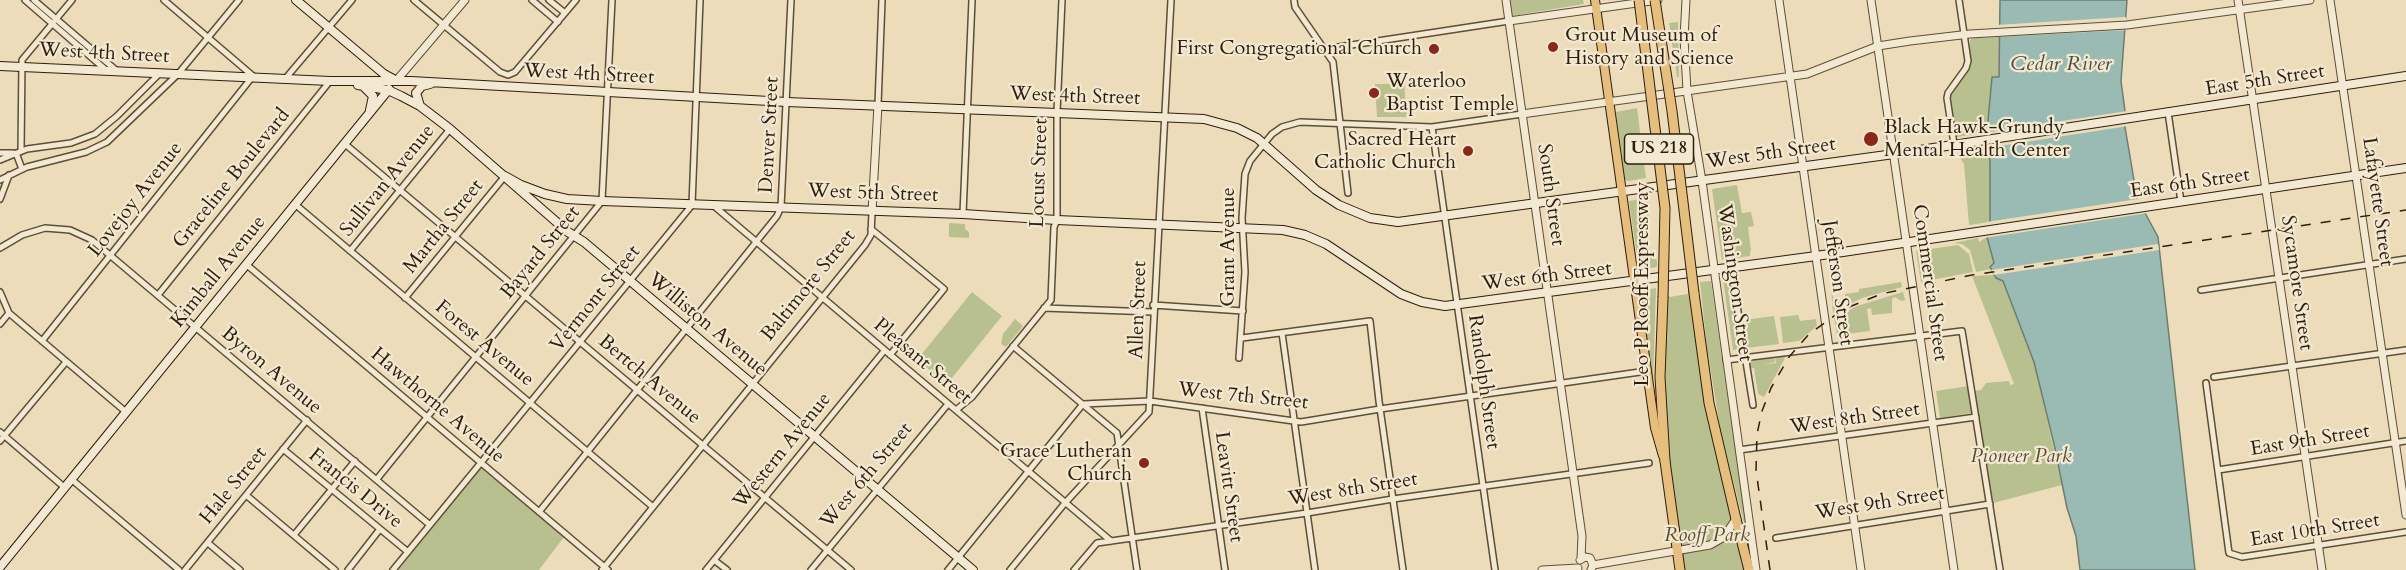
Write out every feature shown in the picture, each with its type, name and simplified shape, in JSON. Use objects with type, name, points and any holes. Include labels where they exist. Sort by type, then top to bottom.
[{"type":"highway","name":"Leo P Rooff Expressway","points":[[1639,0],[1665,208],[1660,387],[1665,462]]},
{"type":"highway","name":"Leo P Rooff Expressway","points":[[1657,0],[1709,404],[1737,519]]},
{"type":"highway","name":"US 218","points":[[1665,462],[1680,570]]},
{"type":"highway","name":"US 218","points":[[1737,519],[1749,570]]},
{"type":"main road","points":[[296,0],[384,74],[396,81]]},
{"type":"main road","points":[[1596,4],[1655,428],[1665,462]]},
{"type":"main road","name":"West 4th Street","points":[[0,66],[330,81],[396,81],[787,102],[1166,117],[1215,121],[1242,129],[1264,142]]},
{"type":"main road","name":"East 5th Street","points":[[2128,118],[2406,76]]},
{"type":"main road","name":"Williston Avenue","points":[[330,81],[388,90],[420,106],[973,570]]},
{"type":"main road","name":"Kimball Avenue","points":[[0,567],[396,81]]},
{"type":"main road","points":[[420,106],[416,97],[419,89],[422,86],[439,83]]},
{"type":"main road","points":[[358,85],[368,89],[373,96],[372,106],[366,118]]},
{"type":"main road","name":"West 5th Street","points":[[1264,142],[1316,190],[1349,211],[1393,222],[1444,217],[1894,154],[2128,118]]},
{"type":"main road","name":"East 6th Street","points":[[1978,231],[2406,168]]},
{"type":"main road","name":"West 5th Street","points":[[506,176],[521,185],[567,199],[963,214],[1244,228]]},
{"type":"main road","name":"West 6th Street","points":[[1244,228],[1283,230],[1305,235],[1336,249],[1401,294],[1433,304],[1457,305],[1636,282],[1978,231]]},
{"type":"street","points":[[26,0],[118,72]]},
{"type":"street","points":[[34,0],[107,72]]},
{"type":"street","points":[[22,169],[17,152],[22,60],[72,0]]},
{"type":"street","points":[[164,0],[253,76]]},
{"type":"street","points":[[0,180],[22,169],[86,153],[100,147],[178,74],[239,0]]},
{"type":"street","points":[[285,79],[352,0]]},
{"type":"street","points":[[414,0],[500,72],[508,75],[515,72],[576,0]]},
{"type":"street","name":"Kimball Avenue","points":[[396,81],[465,0]]},
{"type":"street","points":[[532,0],[558,22]]},
{"type":"street","points":[[549,0],[565,13]]},
{"type":"street","name":"Bayard Street","points":[[377,479],[602,201],[612,0]]},
{"type":"street","points":[[692,205],[700,0]]},
{"type":"street","name":"Denver Street","points":[[539,512],[777,216],[781,207],[791,0]]},
{"type":"street","name":"Baltimore Street","points":[[605,569],[702,445],[866,244],[872,228],[882,0]]},
{"type":"street","points":[[963,214],[972,0]]},
{"type":"street","name":"Locust Street","points":[[1044,308],[1051,300],[1054,227],[1057,220],[1057,112],[1062,0]]},
{"type":"street","name":"Allen Street","points":[[1010,570],[1065,503],[1149,412],[1171,0]]},
{"type":"street","points":[[1294,0],[1295,7],[1333,62],[1338,123],[1348,193]]},
{"type":"street","name":"South Street","points":[[1506,0],[1582,536],[1591,564]]},
{"type":"street","points":[[1325,49],[1509,21],[1596,4],[1657,0]]},
{"type":"street","name":"Washington Street","points":[[1686,0],[1684,38],[1687,91],[1702,181],[1756,570]]},
{"type":"street","name":"Jefferson Street","points":[[1779,0],[1862,570]]},
{"type":"street","name":"Commercial Street","points":[[1871,0],[1954,570]]},
{"type":"street","points":[[1954,144],[1947,98],[1950,88],[1968,65],[1959,0]]},
{"type":"street","name":"Sycamore Street","points":[[2238,0],[2322,570]]},
{"type":"street","points":[[1264,142],[1282,127],[1292,124],[1338,123],[1432,127],[1807,74],[1878,46],[1964,35],[2127,25],[2310,0]]},
{"type":"street","name":"Lafayette Street","points":[[2330,0],[2406,515]]},
{"type":"street","points":[[0,153],[70,143],[94,134],[117,116],[160,74]]},
{"type":"street","name":"Lovejoy Avenue","points":[[42,341],[253,76]]},
{"type":"street","name":"Graceline Boulevard","points":[[158,296],[330,81]]},
{"type":"street","points":[[2168,112],[2181,202]]},
{"type":"street","name":"Randolph Street","points":[[1432,127],[1495,570]]},
{"type":"street","name":"Sullivan Avenue","points":[[350,251],[450,129]]},
{"type":"street","name":"Grant Avenue","points":[[1239,358],[1243,311],[1245,174],[1250,161],[1264,142]]},
{"type":"street","name":"Bertch Avenue","points":[[345,144],[851,570]]},
{"type":"street","points":[[0,160],[17,152]]},
{"type":"street","points":[[0,199],[9,175]]},
{"type":"street","name":"Martha Street","points":[[405,298],[506,176]]},
{"type":"street","name":"Forest Avenue","points":[[296,205],[653,507]]},
{"type":"street","name":"Vermont Street","points":[[393,570],[692,205]]},
{"type":"street","name":"Pleasant Street","points":[[714,206],[756,244],[1111,541]]},
{"type":"street","name":"Byron Avenue","points":[[0,248],[22,235],[45,228],[70,230],[92,240],[430,525]]},
{"type":"street","points":[[872,228],[944,289],[890,355]]},
{"type":"street","points":[[2201,290],[2406,259]]},
{"type":"street","name":"Hawthorne Avenue","points":[[247,264],[605,569]]},
{"type":"street","points":[[1731,268],[1753,405]]},
{"type":"street","points":[[0,292],[9,313],[126,412]]},
{"type":"street","points":[[1153,305],[1243,311]]},
{"type":"street","points":[[956,410],[972,397],[1044,308],[1153,312]]},
{"type":"street","points":[[0,324],[9,313]]},
{"type":"street","points":[[1242,338],[1370,321],[1403,570]]},
{"type":"street","points":[[1726,360],[1962,331],[2000,570]]},
{"type":"street","points":[[1282,333],[1315,570]]},
{"type":"street","points":[[1014,346],[1117,433],[1137,570]]},
{"type":"street","points":[[2214,377],[2406,350]]},
{"type":"street","name":"Western Avenue","points":[[706,570],[884,351]]},
{"type":"street","points":[[64,488],[1,436],[66,362]]},
{"type":"street","name":"West 7th Street","points":[[1083,404],[1150,401],[1301,422],[1647,371]]},
{"type":"street","points":[[2206,383],[2218,470]]},
{"type":"street","name":"West 6th Street","points":[[812,570],[948,404]]},
{"type":"street","points":[[948,570],[1083,404]]},
{"type":"street","name":"Leavitt Street","points":[[1202,408],[1226,570]]},
{"type":"street","name":"West 8th Street","points":[[1739,450],[1976,417]]},
{"type":"street","name":"Hale Street","points":[[185,570],[307,420]]},
{"type":"street","name":"East 9th Street","points":[[2218,470],[2406,441]]},
{"type":"street","name":"Francis Drive","points":[[283,449],[408,552]]},
{"type":"street","points":[[294,535],[355,461]]},
{"type":"street","name":"West 8th Street","points":[[1074,570],[1097,543],[1649,464]]},
{"type":"street","name":"East 10th Street","points":[[2218,470],[2229,553],[2242,557],[2406,532]]},
{"type":"street","points":[[71,479],[179,570]]},
{"type":"street","points":[[246,495],[335,570]]},
{"type":"street","name":"West 9th Street","points":[[1776,538],[1990,504]]},
{"type":"street","points":[[1542,570],[1704,547],[1719,541],[1737,519]]},
{"type":"street","points":[[348,570],[380,529]]},
{"type":"street","name":"South Street","points":[[1580,564],[1582,536]]},
{"type":"street","points":[[208,543],[240,570]]},
{"type":"street","points":[[714,560],[727,570]]},
{"type":"green space","points":[[1509,0],[1583,0],[1584,4],[1511,16]]},
{"type":"green space","points":[[1678,22],[1679,77],[1677,77],[1669,23]]},
{"type":"green space","points":[[2000,37],[1999,77],[1992,77],[1987,132],[1957,137],[1954,135],[1949,96],[1970,67],[1970,40]]},
{"type":"green space","points":[[1375,84],[1404,84],[1407,117],[1377,117]]},
{"type":"green space","points":[[1637,108],[1646,178],[1629,181],[1625,180],[1616,112]]},
{"type":"green space","points":[[1990,147],[1990,222],[1969,225],[1964,164],[1957,153]]},
{"type":"green space","points":[[1737,185],[1742,213],[1751,212],[1754,226],[1748,227],[1750,256],[1722,260],[1712,189]]},
{"type":"green space","points":[[1648,198],[1650,256],[1657,260],[1657,267],[1639,270],[1629,201]]},
{"type":"green space","points":[[949,223],[965,224],[969,238],[949,237]]},
{"type":"green space","points":[[1987,237],[1994,263],[1991,269],[1976,272],[1970,250],[1962,244],[1954,243],[1978,238],[1979,242]]},
{"type":"green space","points":[[1958,245],[1969,254],[1973,272],[1921,282],[1916,251]]},
{"type":"green space","name":"Pioneer Park","points":[[1994,275],[2003,281],[2034,362],[2062,485],[1993,503],[1974,391],[1981,390],[1986,383],[2009,381],[2010,385],[2014,384],[1972,276]]},
{"type":"green space","points":[[1731,278],[1741,349],[1733,350],[1723,279]]},
{"type":"green space","points":[[1711,281],[1746,527],[1721,433],[1707,348],[1700,282]]},
{"type":"green space","points":[[1901,282],[1902,287],[1862,298],[1833,313],[1831,288],[1834,300],[1845,299],[1845,294],[1859,292],[1859,289]]},
{"type":"green space","points":[[1656,288],[1653,384],[1639,291]]},
{"type":"green space","points":[[972,292],[1002,316],[947,384],[917,360]]},
{"type":"green space","points":[[1903,292],[1905,300],[1901,301],[1895,297],[1892,299],[1892,313],[1872,315],[1871,308],[1867,309],[1870,331],[1837,335],[1834,318],[1857,306]]},
{"type":"green space","name":"Rooff Park","points":[[1694,293],[1709,403],[1749,570],[1680,570],[1665,462],[1663,298]]},
{"type":"green space","points":[[1798,315],[1800,321],[1816,319],[1817,326],[1799,341],[1783,343],[1780,317]]},
{"type":"green space","points":[[1774,316],[1779,344],[1746,348],[1743,320]]},
{"type":"green space","points":[[1015,319],[1023,326],[1006,347],[1001,344],[1003,334]]},
{"type":"green space","points":[[1786,356],[1764,397],[1758,394],[1754,368],[1750,368],[1750,361],[1774,357],[1775,362],[1763,365],[1776,363],[1775,357]]},
{"type":"green space","points":[[1969,386],[1972,413],[1940,418],[1936,391]]},
{"type":"green space","points":[[481,468],[564,537],[539,570],[398,570]]},
{"type":"water","name":"Cedar River","points":[[2000,0],[2127,0],[2121,81],[2125,127],[2137,198],[2158,237],[2195,570],[2080,570],[2076,536],[2067,508],[2034,362],[2003,281],[1996,278],[1990,267],[1994,263],[1987,237],[1990,222],[1990,162],[1987,132],[1992,77],[1999,77]]},
{"type":"pier","points":[[2126,17],[2127,30],[1997,37],[1996,25]]},
{"type":"pier","points":[[2127,111],[2128,126],[1987,148],[1984,133]]},
{"type":"pier","points":[[2141,199],[2148,213],[1984,238],[1986,222]]},
{"type":"pier","points":[[2158,244],[2159,250],[1994,275],[1991,270]]},
{"type":"railway","points":[[1770,570],[1756,470],[1757,434],[1762,411],[1771,388],[1789,357],[1809,334],[1844,309],[1881,294],[1972,275],[2406,210]]},
{"type":"place","name":"Grout Museum of History and Science","points":[[1553,47]]},
{"type":"place","name":"First Congregational Church","points":[[1434,49]]},
{"type":"place","name":"Waterloo Baptist Temple","points":[[1374,93]]},
{"type":"place","name":"Black Hawk-Grundy Mental Health Center","points":[[1871,139]]},
{"type":"place","name":"Sacred Heart Catholic Church","points":[[1468,151]]},
{"type":"place","name":"Grace Lutheran Church","points":[[1144,463]]}]
